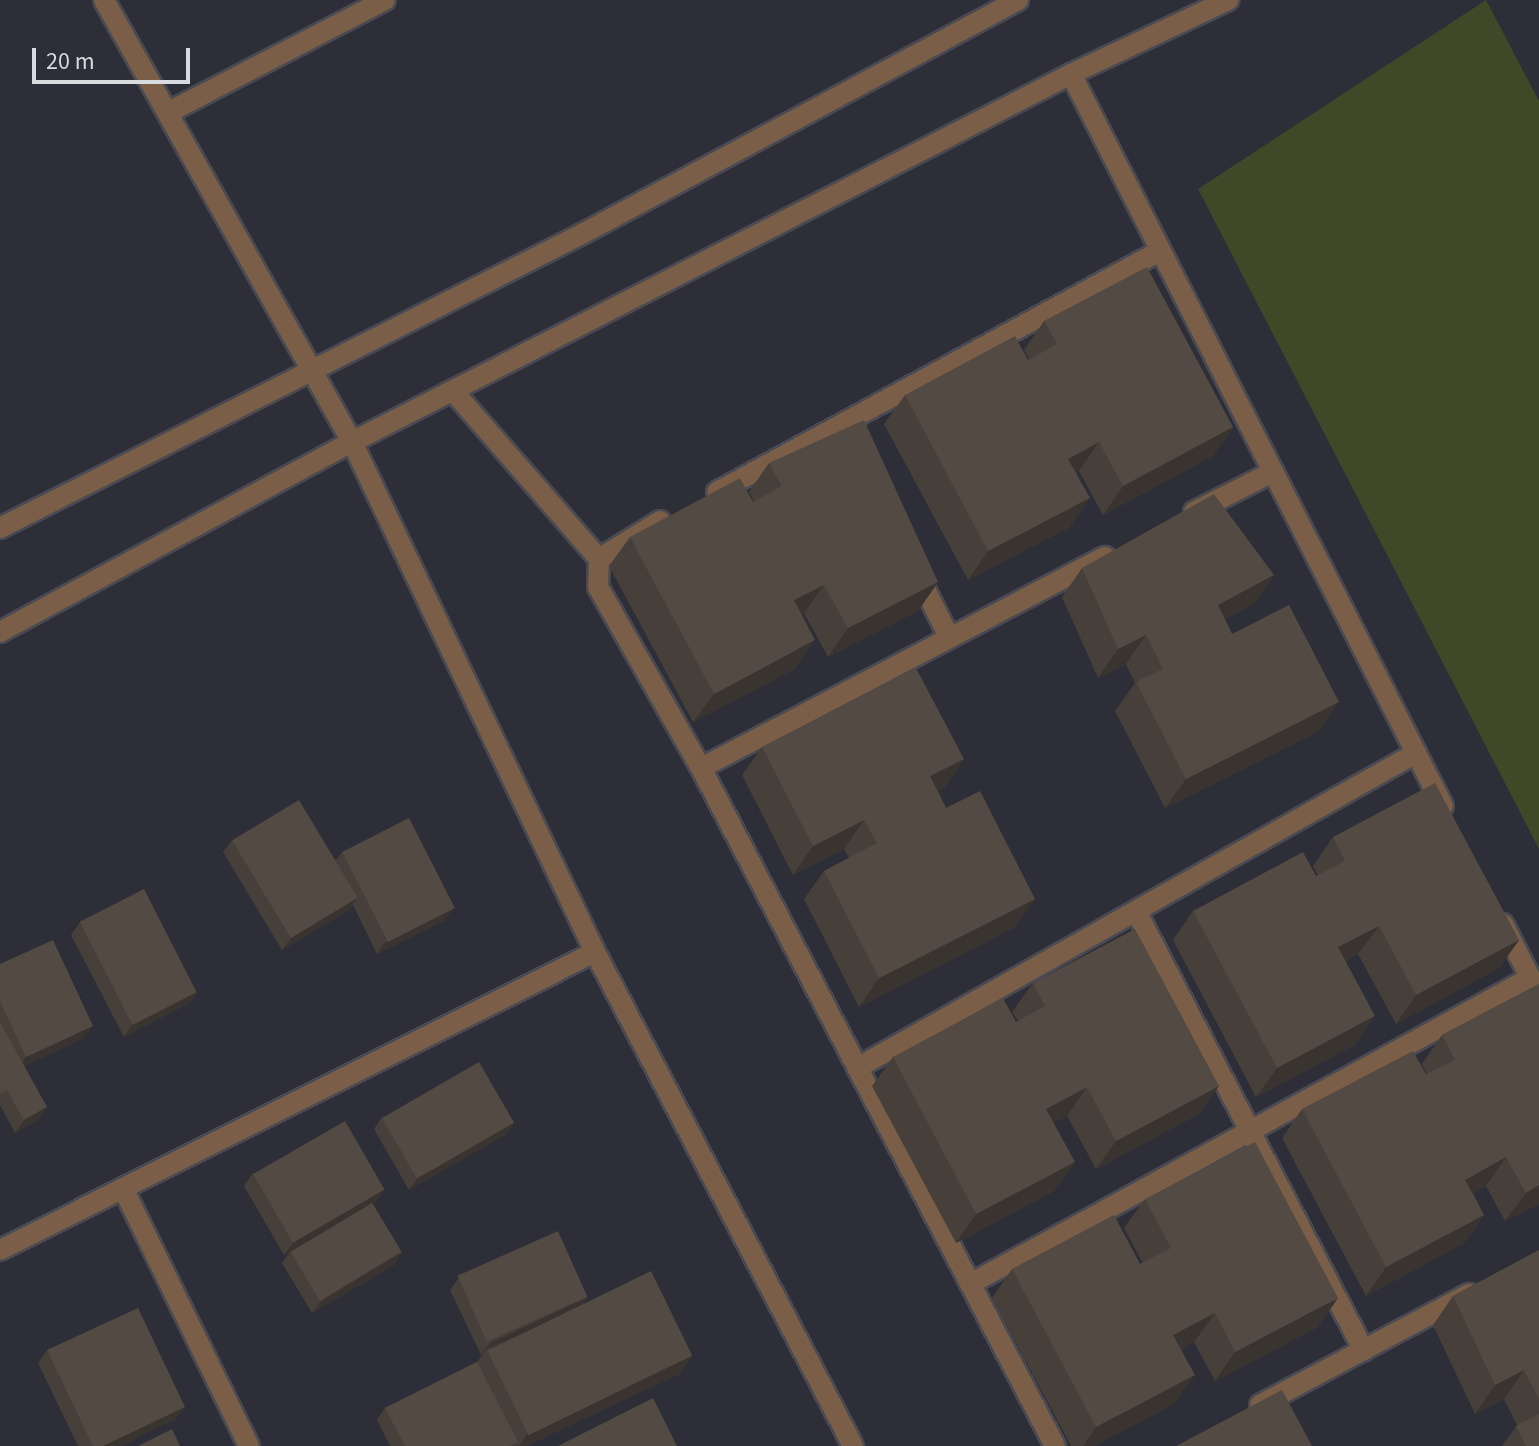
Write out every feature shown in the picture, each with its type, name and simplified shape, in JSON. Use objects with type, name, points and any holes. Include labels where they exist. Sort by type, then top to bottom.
[{"type":"street","points":[[104,0],[352,442],[595,952],[853,1446]]},
{"type":"street","points":[[169,112],[385,0]]},
{"type":"street","points":[[0,528],[312,367],[580,235],[1018,0]]},
{"type":"street","points":[[0,632],[352,442],[1071,74],[1228,0]]},
{"type":"street","points":[[1071,74],[1452,823]]},
{"type":"street","points":[[1055,1446],[701,768],[598,587],[599,559],[610,547],[686,508],[847,434],[1160,251]]},
{"type":"street","points":[[453,391],[599,559]]},
{"type":"street","points":[[1174,522],[1273,472]]},
{"type":"street","points":[[701,768],[1118,551]]},
{"type":"street","points":[[907,553],[949,637]]},
{"type":"street","points":[[857,1068],[1416,753]]},
{"type":"street","points":[[970,1284],[1252,1131],[1535,987],[1495,908]]},
{"type":"street","points":[[1136,911],[1364,1350]]},
{"type":"street","points":[[0,1250],[595,952]]},
{"type":"street","points":[[123,1188],[249,1446]]},
{"type":"street","points":[[1237,1417],[1485,1285]]},
{"type":"green space","points":[[1486,0],[1539,101],[1539,849],[1198,189]]},
{"type":"building","points":[[1147,267],[1233,427],[1123,486],[1099,442],[1068,459],[1090,498],[988,551],[905,395],[1015,336],[1028,360],[1057,344],[1044,321]]},
{"type":"building","points":[[864,420],[938,582],[848,628],[824,585],[794,600],[815,640],[714,694],[630,537],[740,478],[753,502],[782,486],[769,463]]},
{"type":"building","points":[[1214,494],[1274,575],[1218,605],[1232,634],[1289,605],[1339,702],[1186,779],[1136,682],[1163,669],[1146,635],[1118,649],[1082,568]]},
{"type":"building","points":[[916,668],[964,759],[930,776],[946,808],[980,791],[1035,899],[879,978],[824,871],[877,843],[864,820],[813,846],[762,747]]},
{"type":"building","points":[[1435,783],[1519,940],[1416,995],[1379,926],[1338,947],[1375,1016],[1277,1068],[1193,911],[1303,852],[1316,876],[1345,861],[1333,837]]},
{"type":"building","points":[[299,800],[358,898],[291,938],[232,840]]},
{"type":"building","points":[[409,818],[455,908],[388,942],[342,852]]},
{"type":"building","points":[[144,889],[197,992],[133,1025],[80,922]]},
{"type":"building","points":[[1135,929],[1219,1086],[1116,1141],[1087,1087],[1046,1109],[1075,1162],[976,1214],[893,1057],[1003,998],[1016,1022],[1045,1006],[1033,983]]},
{"type":"building","points":[[53,940],[93,1026],[26,1057],[0,1001],[0,964]]},
{"type":"building","points":[[1539,984],[1539,1185],[1526,1193],[1506,1157],[1465,1180],[1484,1215],[1386,1267],[1302,1109],[1413,1051],[1426,1074],[1455,1060],[1442,1035]]},
{"type":"building","points":[[0,1022],[47,1107],[24,1120],[7,1090],[0,1094]]},
{"type":"building","points":[[479,1062],[514,1123],[417,1179],[382,1118]]},
{"type":"building","points":[[345,1121],[384,1189],[293,1242],[253,1174]]},
{"type":"building","points":[[1255,1142],[1338,1298],[1235,1352],[1215,1313],[1173,1335],[1195,1375],[1096,1427],[1012,1269],[1114,1215],[1140,1264],[1171,1248],[1145,1199]]},
{"type":"building","points":[[372,1203],[401,1252],[320,1301],[291,1252]]},
{"type":"building","points":[[558,1231],[587,1297],[487,1342],[458,1276]]},
{"type":"building","points":[[1539,1250],[1539,1399],[1524,1370],[1495,1385],[1453,1296]]},
{"type":"building","points":[[651,1271],[692,1355],[529,1435],[487,1351]]},
{"type":"building","points":[[138,1308],[185,1407],[103,1446],[93,1446],[47,1350]]},
{"type":"building","points":[[477,1362],[518,1442],[510,1446],[405,1446],[385,1408]]},
{"type":"building","points":[[1282,1390],[1312,1446],[1176,1446]]},
{"type":"building","points":[[653,1398],[677,1446],[558,1446]]},
{"type":"building","points":[[1539,1414],[1539,1446],[1526,1446],[1516,1426]]},
{"type":"building","points":[[172,1429],[180,1446],[138,1446]]}]
